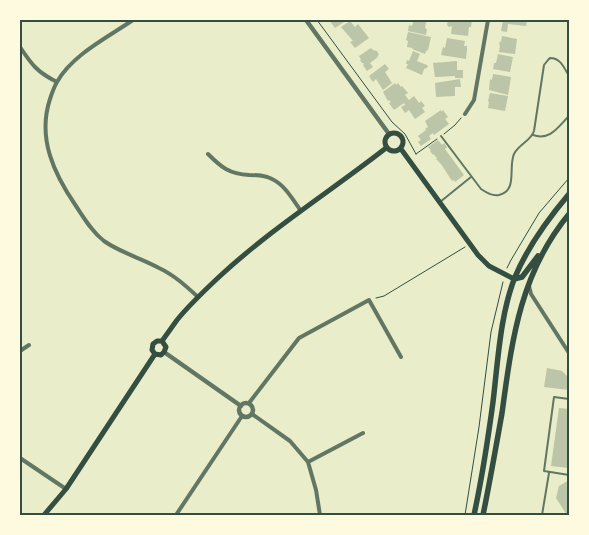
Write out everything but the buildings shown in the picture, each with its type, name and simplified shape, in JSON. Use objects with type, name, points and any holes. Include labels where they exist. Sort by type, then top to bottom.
[{"type":"main road","points":[[394,133],[401,137],[403,142],[400,149],[392,152],[386,148],[385,138],[389,134],[394,133]]},
{"type":"main road","points":[[162,342],[198,297],[238,260],[277,228],[386,148]]},
{"type":"main road","points":[[400,149],[478,255],[489,266],[514,280],[522,277],[569,214]]},
{"type":"main road","points":[[474,515],[493,404],[506,307],[514,280],[532,244],[569,194]]},
{"type":"main road","points":[[484,515],[521,305],[530,278],[546,247]]},
{"type":"main road","points":[[157,341],[162,342],[166,346],[164,352],[161,355],[155,354],[152,350],[153,344],[157,341]]},
{"type":"main road","points":[[44,515],[66,490],[155,354]]},
{"type":"street","points":[[133,20],[79,57],[57,82],[48,106],[45,121],[48,153],[60,181],[78,210],[102,240],[171,274],[198,297]]},
{"type":"street","points":[[306,20],[389,134]]},
{"type":"street","points":[[465,114],[474,100],[488,20]]},
{"type":"street","points":[[20,47],[36,69],[57,82]]},
{"type":"street","points":[[208,154],[220,166],[234,173],[269,177],[275,180],[301,211]]},
{"type":"street","points":[[530,278],[531,294],[569,353]]},
{"type":"street","points":[[249,404],[299,338],[369,300],[401,357]]},
{"type":"street","points":[[20,351],[29,345]]},
{"type":"street","points":[[164,352],[241,406]]},
{"type":"street","points":[[241,406],[249,404],[254,410],[250,416],[242,416]]},
{"type":"street","points":[[241,406],[239,409],[242,416]]},
{"type":"street","points":[[252,414],[290,441],[308,462],[316,490],[320,515]]},
{"type":"street","points":[[176,515],[242,416]]},
{"type":"street","points":[[308,462],[363,433]]},
{"type":"street","points":[[20,458],[66,490]]},
{"type":"lane","points":[[441,136],[472,177],[486,192],[492,195],[504,194],[511,185],[511,163],[515,152],[533,135],[544,65],[550,58],[558,59],[569,76]]},
{"type":"lane","points":[[533,135],[546,137],[569,116]]},
{"type":"lane","points":[[440,202],[472,177]]},
{"type":"lane","points":[[569,399],[554,397],[544,471],[569,475]]},
{"type":"lane","points":[[542,515],[549,472]]},
{"type":"path","points":[[317,20],[392,122],[405,134],[416,154]]},
{"type":"path","points":[[511,260],[539,212],[569,178]]},
{"type":"path","points":[[369,300],[384,296],[470,244]]},
{"type":"path","points":[[465,515],[490,332],[501,287]]}]
